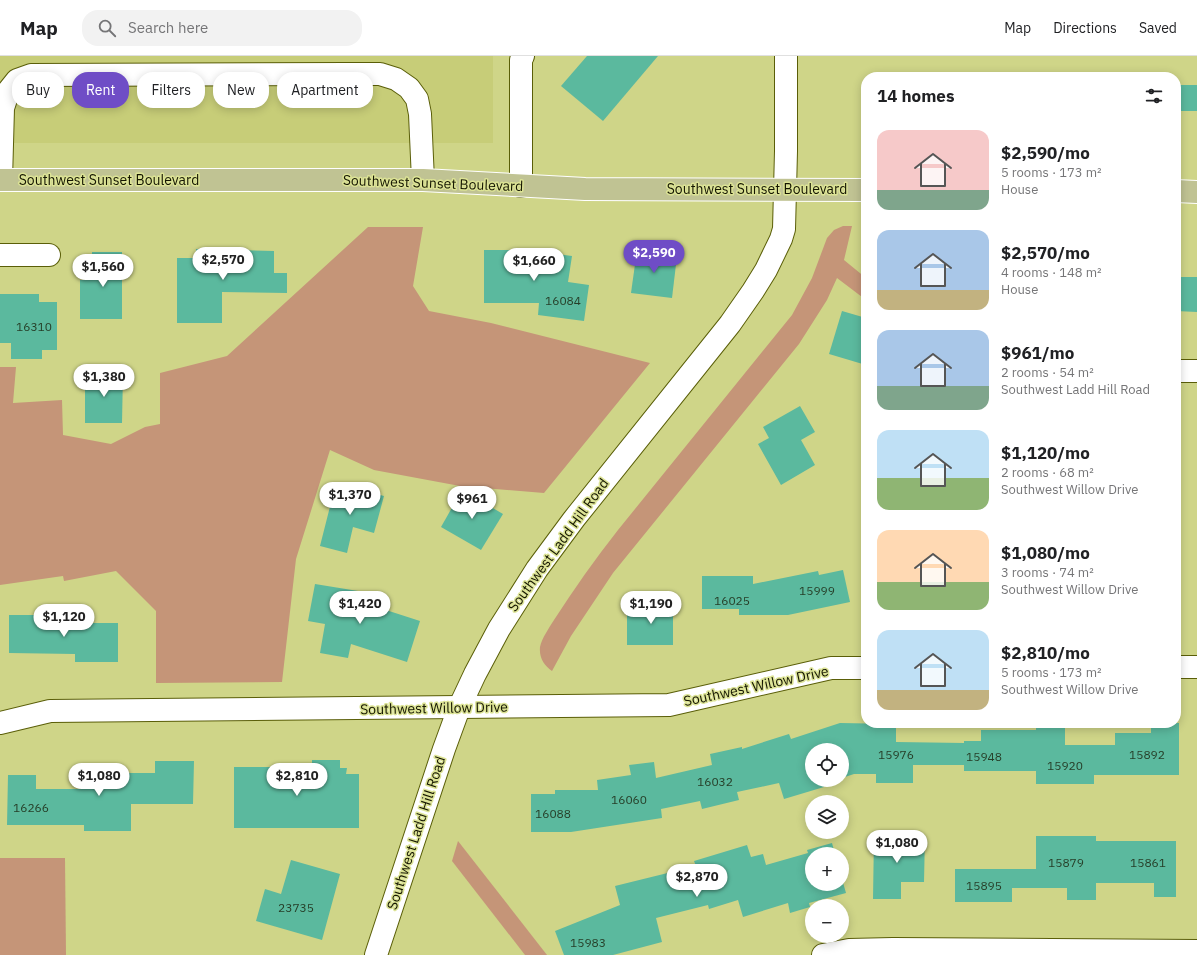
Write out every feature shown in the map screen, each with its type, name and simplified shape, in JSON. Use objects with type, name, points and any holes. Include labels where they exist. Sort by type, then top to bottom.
[{"type":"main road","name":"Southwest Sunset Boulevard","points":[[1,180],[422,180],[585,189],[861,190]]},
{"type":"main road","points":[[1181,191],[1197,192]]},
{"type":"street","points":[[521,186],[521,60],[523,56]]},
{"type":"street","name":"Southwest Ladd Hill Road","points":[[376,955],[439,763],[459,708],[474,674],[499,629],[537,569],[574,520],[730,324],[766,270],[781,239],[784,229],[786,190],[786,56]]},
{"type":"street","points":[[1,180],[3,108],[9,90],[17,80],[31,75],[380,74],[396,79],[409,88],[417,99],[420,114],[422,180]]},
{"type":"street","points":[[0,255],[49,255]]},
{"type":"street","points":[[1181,371],[1197,371]]},
{"type":"street","points":[[1181,667],[1197,667]]},
{"type":"street","name":"Southwest Willow Drive","points":[[0,723],[50,711],[669,705],[831,668],[861,668]]},
{"type":"street","points":[[823,955],[849,950],[893,948],[1197,951]]},
{"type":"shaded area","points":[[0,56],[493,56],[493,143],[0,143]]},
{"type":"shaded area","points":[[843,226],[852,226],[844,260],[861,274],[861,296],[837,278],[827,300],[799,344],[613,573],[571,636],[552,671],[540,655],[540,647],[546,633],[593,563],[618,530],[792,315],[812,278],[827,238],[834,230]]},
{"type":"shaded area","points":[[368,227],[423,227],[413,286],[429,311],[491,323],[650,363],[544,493],[460,486],[374,470],[330,450],[296,559],[282,682],[156,683],[156,611],[116,571],[64,581],[63,576],[0,585],[0,367],[16,367],[13,403],[62,400],[63,435],[111,444],[145,427],[160,424],[160,373],[227,356]]},
{"type":"shaded area","points":[[458,841],[547,955],[525,955],[452,861]]},
{"type":"shaded area","points":[[0,858],[65,858],[66,955],[0,955]]},
{"type":"building","points":[[587,56],[658,56],[603,121],[561,86]]},
{"type":"building","points":[[1181,85],[1197,85],[1197,111],[1181,111]]},
{"type":"building","points":[[196,249],[274,251],[274,273],[287,273],[287,293],[222,292],[222,323],[177,323],[177,258],[196,258]]},
{"type":"building","points":[[484,250],[534,250],[572,256],[568,282],[589,285],[584,321],[538,315],[539,303],[484,303]]},
{"type":"building","points":[[637,250],[677,256],[672,298],[631,293]]},
{"type":"building","points":[[92,252],[122,252],[122,319],[80,319],[80,280],[92,280]]},
{"type":"building","points":[[1181,277],[1197,277],[1197,312],[1181,311]]},
{"type":"building","points":[[0,294],[39,294],[39,302],[57,302],[57,350],[42,350],[42,359],[11,359],[11,343],[0,343]]},
{"type":"building","points":[[842,311],[861,317],[861,364],[829,354]]},
{"type":"building","points":[[85,372],[123,373],[122,423],[85,423]]},
{"type":"building","points":[[800,406],[815,432],[801,440],[815,465],[781,485],[758,444],[769,438],[763,427]]},
{"type":"building","points":[[336,483],[384,496],[374,533],[353,527],[347,553],[320,546]]},
{"type":"building","points":[[462,490],[503,514],[481,550],[441,527]]},
{"type":"building","points":[[843,570],[850,602],[788,615],[739,615],[739,609],[702,609],[702,576],[753,576],[753,584],[818,571],[819,575]]},
{"type":"building","points":[[315,584],[358,591],[358,601],[420,621],[407,662],[351,644],[348,658],[320,653],[325,624],[308,621]]},
{"type":"building","points":[[635,603],[673,603],[673,645],[627,645],[627,614],[635,614]]},
{"type":"building","points":[[9,615],[53,615],[53,623],[118,623],[118,662],[75,662],[75,654],[9,653]]},
{"type":"building","points":[[840,723],[861,723],[861,728],[896,728],[896,742],[964,743],[964,741],[981,741],[981,730],[1036,730],[1036,728],[1065,728],[1065,745],[1115,745],[1115,733],[1151,733],[1151,728],[1179,728],[1179,775],[1094,775],[1094,784],[1036,784],[1036,771],[964,771],[964,765],[913,765],[913,783],[876,783],[876,774],[854,774],[849,776],[849,743],[805,743],[805,787],[824,787],[784,799],[779,783],[737,792],[739,800],[702,809],[700,801],[661,809],[662,818],[571,832],[531,832],[531,794],[555,794],[555,790],[598,790],[597,780],[631,775],[629,765],[654,762],[656,778],[712,765],[710,754],[742,747],[742,749],[789,734],[791,739]]},
{"type":"building","points":[[312,760],[340,760],[340,768],[347,768],[346,774],[359,774],[359,828],[234,828],[234,767],[312,767]]},
{"type":"building","points":[[155,761],[194,761],[193,804],[131,804],[131,831],[84,831],[84,825],[7,825],[8,775],[36,775],[36,789],[84,789],[84,765],[111,765],[111,773],[155,773]]},
{"type":"building","points":[[874,835],[925,835],[924,882],[901,882],[901,899],[873,899]]},
{"type":"building","points":[[1036,836],[1096,836],[1096,841],[1176,841],[1176,897],[1154,897],[1154,883],[1096,883],[1096,900],[1067,900],[1067,888],[1012,888],[1012,902],[955,902],[955,869],[1036,869]]},
{"type":"building","points":[[832,843],[833,847],[818,847]]},
{"type":"building","points":[[747,845],[751,857],[763,854],[766,865],[805,854],[805,891],[845,891],[846,893],[824,899],[805,899],[805,908],[790,913],[788,903],[743,917],[738,900],[709,909],[708,905],[656,918],[662,942],[613,955],[564,955],[555,931],[620,905],[615,886],[696,866],[694,861]]},
{"type":"building","points":[[291,860],[340,874],[322,940],[256,921],[265,889],[281,894]]}]
